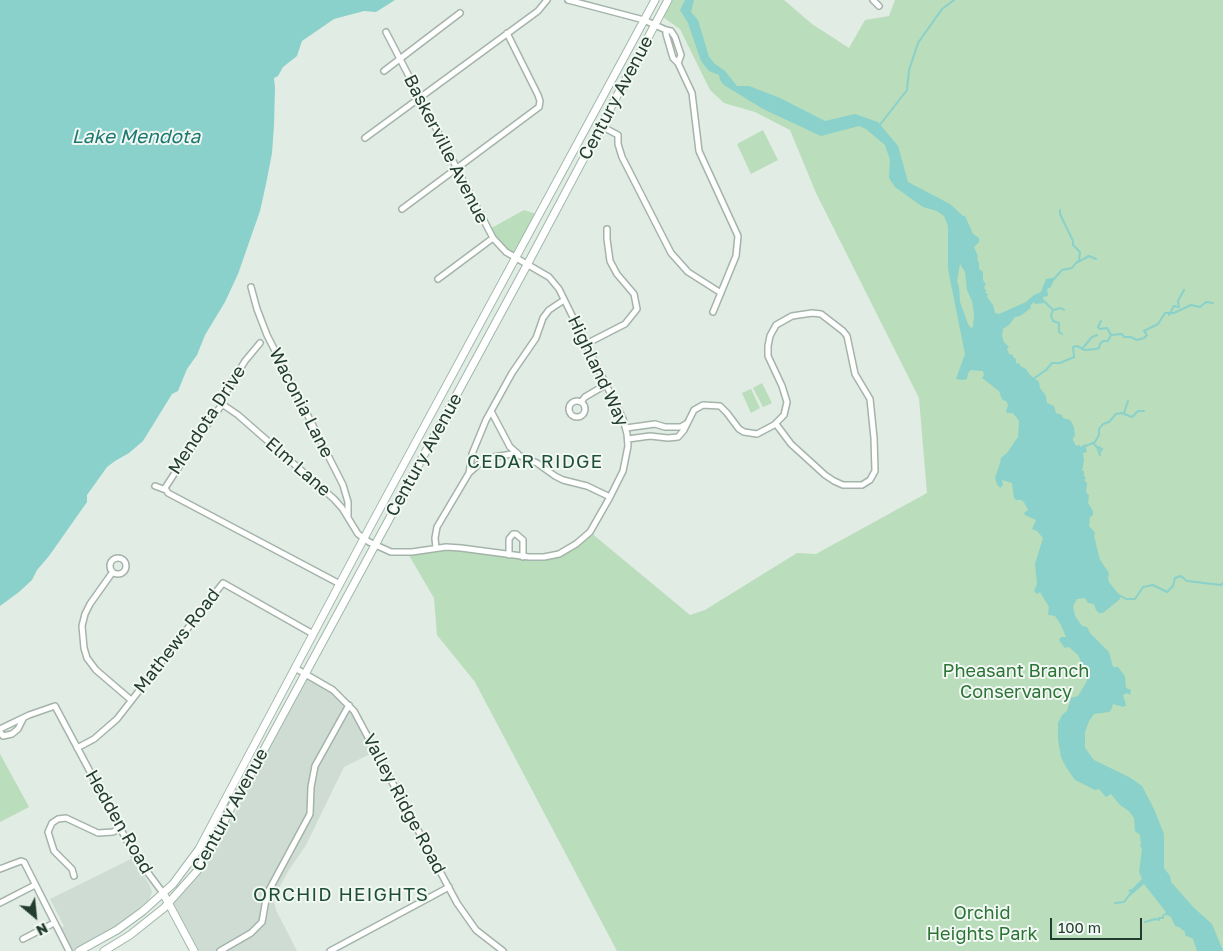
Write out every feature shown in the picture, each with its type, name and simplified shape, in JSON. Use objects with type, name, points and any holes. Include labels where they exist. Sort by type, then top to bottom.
[{"type":"main road","name":"Century Avenue","points":[[78,951],[122,927],[163,893],[173,884],[199,849],[655,0]]},
{"type":"main road","name":"Century Avenue","points":[[104,951],[143,926],[169,902],[197,872],[208,854],[232,806],[527,266],[668,0]]},
{"type":"main road","points":[[163,893],[194,951]]},
{"type":"street","points":[[365,138],[538,11],[547,0]]},
{"type":"street","points":[[568,0],[644,20],[666,30],[671,30],[677,41],[680,55],[678,63]]},
{"type":"street","points":[[873,0],[880,6]]},
{"type":"street","points":[[384,71],[460,13]]},
{"type":"street","points":[[666,30],[673,58],[678,63],[692,93],[699,151],[738,236],[736,256],[713,312]]},
{"type":"street","name":"Baskerville Avenue","points":[[386,32],[492,238],[500,248],[515,258]]},
{"type":"street","points":[[402,209],[540,105],[539,98],[507,33]]},
{"type":"street","points":[[601,126],[618,135],[617,141],[622,157],[671,254],[688,272],[721,293]]},
{"type":"street","points":[[586,344],[624,324],[637,309],[634,294],[617,274],[610,260],[606,240],[608,229]]},
{"type":"street","points":[[438,279],[492,238]]},
{"type":"street","name":"Highland Way","points":[[364,539],[391,552],[398,553],[436,548],[461,548],[509,555],[550,557],[560,554],[576,544],[590,532],[610,497],[626,464],[628,439],[626,428],[606,384],[553,280],[515,258]]},
{"type":"street","name":"Waconia Lane","points":[[251,287],[257,309],[270,342],[343,485],[348,502],[348,518]]},
{"type":"street","points":[[469,473],[472,454],[486,420],[492,413],[512,372],[536,338],[543,318],[549,310],[564,300]]},
{"type":"street","points":[[628,439],[650,436],[678,437],[682,434],[694,410],[703,405],[713,404],[720,406],[739,429],[744,432],[757,434],[776,424],[784,415],[787,402],[768,356],[770,336],[780,322],[792,316],[812,313],[821,314],[843,330],[847,336],[855,374],[868,395],[871,405],[876,469],[872,477],[866,484],[859,486],[843,485],[825,475],[791,444],[776,424]]},
{"type":"street","name":"Mendota Drive","points":[[260,343],[251,353],[223,397],[222,404],[166,484],[166,490],[340,584]]},
{"type":"street","points":[[581,402],[585,397],[606,384]]},
{"type":"street","name":"Elm Lane","points":[[222,404],[238,415],[334,498],[356,532],[364,539]]},
{"type":"street","points":[[492,413],[510,447],[518,455]]},
{"type":"street","points":[[626,428],[655,424],[665,427],[681,427],[686,424]]},
{"type":"street","points":[[436,548],[437,527],[469,473],[479,464],[493,457],[518,455],[537,463],[563,480],[587,486],[610,497]]},
{"type":"street","points":[[156,486],[166,490]]},
{"type":"street","points":[[509,555],[509,539],[516,534],[523,540],[523,556]]},
{"type":"street","points":[[112,573],[84,614],[82,626],[83,643],[88,658],[96,670],[131,700]]},
{"type":"street","name":"Mathews Road","points":[[77,748],[108,728],[223,583],[313,634]]},
{"type":"street","name":"Valley Ridge Road","points":[[295,668],[333,690],[349,705],[361,722],[449,888],[471,924],[490,943],[503,951]]},
{"type":"street","points":[[220,951],[250,933],[262,922],[267,894],[310,814],[311,786],[315,766],[349,705]]},
{"type":"street","name":"Hedden Road","points":[[23,718],[55,706],[139,861],[163,893]]},
{"type":"street","points":[[23,718],[18,729],[12,734],[4,736],[0,731],[23,718]]},
{"type":"street","points":[[74,876],[72,869],[54,850],[48,832],[52,823],[58,819],[66,818],[98,833],[113,832],[120,828]]},
{"type":"street","points":[[0,869],[21,861],[24,862],[70,951]]},
{"type":"street","points":[[0,903],[35,885]]},
{"type":"street","points":[[330,951],[449,888]]},
{"type":"street","points":[[22,939],[54,923]]},
{"type":"shaded area","points":[[305,673],[349,705],[376,751],[344,767],[306,845],[273,898],[276,910],[297,951],[194,951],[169,902],[208,853],[233,817],[264,759],[284,711]]},
{"type":"shaded area","points":[[133,858],[150,886],[152,892],[149,900],[125,920],[77,951],[69,951],[58,931],[64,926],[50,899]]},
{"type":"green space","name":"Pheasant Branch Conservancy","points":[[668,0],[784,0],[812,24],[849,48],[865,20],[889,16],[895,0],[1223,0],[1223,951],[617,951],[475,682],[437,635],[434,598],[407,552],[436,548],[529,557],[559,554],[590,532],[690,615],[705,610],[797,553],[816,554],[927,493],[919,398],[816,193],[790,130],[755,112],[724,103],[710,90],[680,29],[660,15]]},
{"type":"green space","points":[[763,130],[778,160],[751,174],[737,144]]},
{"type":"green space","points":[[524,210],[539,215],[515,258],[488,230]]},
{"type":"green space","points":[[762,383],[772,403],[763,407],[753,388]]},
{"type":"green space","points":[[751,389],[760,408],[751,413],[742,393]]},
{"type":"green space","points":[[0,754],[29,807],[0,822]]},
{"type":"water","name":"Lake Mendota","points":[[0,0],[395,0],[376,12],[364,11],[334,19],[302,41],[297,56],[283,67],[278,76],[274,78],[272,153],[266,184],[260,211],[238,274],[225,302],[205,335],[197,355],[187,369],[178,391],[172,394],[143,441],[129,453],[107,467],[87,495],[87,502],[37,570],[32,580],[0,606]]},
{"type":"water","points":[[685,0],[694,0],[691,12],[698,20],[709,57],[725,71],[737,86],[749,86],[780,98],[825,121],[855,114],[878,122],[898,146],[908,182],[950,204],[965,216],[973,234],[979,238],[979,242],[974,247],[978,256],[979,269],[983,272],[983,280],[986,285],[984,286],[985,290],[987,290],[985,293],[988,294],[987,297],[993,305],[995,313],[999,314],[1026,302],[1041,292],[1046,279],[1054,279],[1051,287],[1047,289],[1048,296],[1043,297],[1044,303],[1035,304],[1034,302],[1030,306],[1031,308],[1020,316],[1015,317],[1003,329],[1002,336],[1004,342],[1009,347],[1007,349],[1009,354],[1013,355],[1016,363],[1020,364],[1039,382],[1040,388],[1046,396],[1047,403],[1054,406],[1056,413],[1070,420],[1074,427],[1075,436],[1073,440],[1076,446],[1079,445],[1081,447],[1085,444],[1087,452],[1083,453],[1082,471],[1084,471],[1086,478],[1084,480],[1087,483],[1088,503],[1093,511],[1089,526],[1095,533],[1094,536],[1100,560],[1109,573],[1109,582],[1121,596],[1103,613],[1099,613],[1094,604],[1088,603],[1085,598],[1077,599],[1073,606],[1075,616],[1082,626],[1087,627],[1090,633],[1109,652],[1113,667],[1118,667],[1125,676],[1126,688],[1131,690],[1130,695],[1127,693],[1123,695],[1126,705],[1124,707],[1113,704],[1109,712],[1094,714],[1085,732],[1085,748],[1094,760],[1129,777],[1142,786],[1164,834],[1164,868],[1170,876],[1171,882],[1194,908],[1212,924],[1223,951],[1197,951],[1193,939],[1185,935],[1185,932],[1179,927],[1175,926],[1171,917],[1167,915],[1162,916],[1166,912],[1144,884],[1125,900],[1132,892],[1127,891],[1132,889],[1142,879],[1139,872],[1142,849],[1140,846],[1140,835],[1135,831],[1134,818],[1111,794],[1106,797],[1099,789],[1095,790],[1075,780],[1061,757],[1058,723],[1062,715],[1067,711],[1071,698],[1078,696],[1087,681],[1086,672],[1078,655],[1069,647],[1065,648],[1059,640],[1061,637],[1066,637],[1061,625],[1055,616],[1048,614],[1049,607],[1040,592],[1037,594],[1034,591],[1037,584],[1035,564],[1043,538],[1037,531],[1032,529],[1036,520],[1025,515],[1024,513],[1028,510],[1024,502],[1014,498],[1012,483],[1002,480],[1003,485],[1000,488],[995,478],[1000,459],[1007,453],[1018,437],[1019,421],[1013,413],[1007,413],[1007,402],[1002,399],[999,391],[982,378],[984,375],[983,371],[971,370],[968,373],[967,379],[956,379],[965,354],[948,269],[948,226],[944,216],[937,211],[923,207],[895,187],[889,178],[890,160],[885,145],[866,129],[859,126],[821,136],[763,109],[724,85],[719,75],[709,71],[701,61],[688,23],[680,10]],"holes":[[[960,264],[965,272],[967,290],[972,301],[974,314],[973,327],[971,328],[960,302],[957,281]]]},
{"type":"waterway","points":[[879,126],[907,90],[909,70],[918,43],[942,9],[954,0]]},
{"type":"waterway","points":[[1060,210],[1073,245],[1080,252],[1079,261]]},
{"type":"waterway","points":[[1052,281],[1062,270],[1072,268],[1076,263],[1089,256],[1096,259]]},
{"type":"waterway","points":[[1169,315],[1174,306],[1179,307],[1178,301],[1184,290]]},
{"type":"waterway","points":[[1044,301],[1053,310],[1051,315],[1053,321],[1059,323],[1059,332],[1062,334]]},
{"type":"waterway","points":[[1111,335],[1122,334],[1124,337],[1131,337],[1137,340],[1144,338],[1147,335],[1144,331],[1158,324],[1165,313],[1174,313],[1191,305],[1200,307],[1206,302],[1213,303]]},
{"type":"waterway","points":[[1053,310],[1061,308],[1064,310]]},
{"type":"waterway","points":[[1033,379],[1052,363],[1060,363],[1074,357],[1073,347],[1077,346],[1085,350],[1096,349],[1099,348],[1103,341],[1108,341],[1111,335],[1107,328],[1100,329],[1098,327],[1101,321]]},
{"type":"waterway","points":[[1082,349],[1092,337],[1097,335]]},
{"type":"waterway","points":[[1124,413],[1128,401]]},
{"type":"waterway","points":[[1086,446],[1095,442],[1099,435],[1099,429],[1116,414],[1122,413],[1132,417],[1138,411],[1144,411]]},
{"type":"waterway","points":[[1093,443],[1100,455]]},
{"type":"waterway","points":[[1098,447],[1102,449],[1099,453]]},
{"type":"waterway","points":[[1121,596],[1126,599],[1135,599],[1143,587],[1153,585],[1167,592],[1173,586],[1175,578],[1181,576],[1187,581],[1221,585],[1223,583]]},
{"type":"waterway","points":[[1115,903],[1124,902],[1133,890]]},
{"type":"waterway","points":[[1145,922],[1155,919],[1159,920],[1163,916]]},
{"type":"district","name":"CEDAR RIDGE","points":[[535,462]]},
{"type":"district","name":"ORCHID HEIGHTS","points":[[341,895]]},
{"type":"park label","name":"Orchid Heights Park","points":[[982,923]]}]
